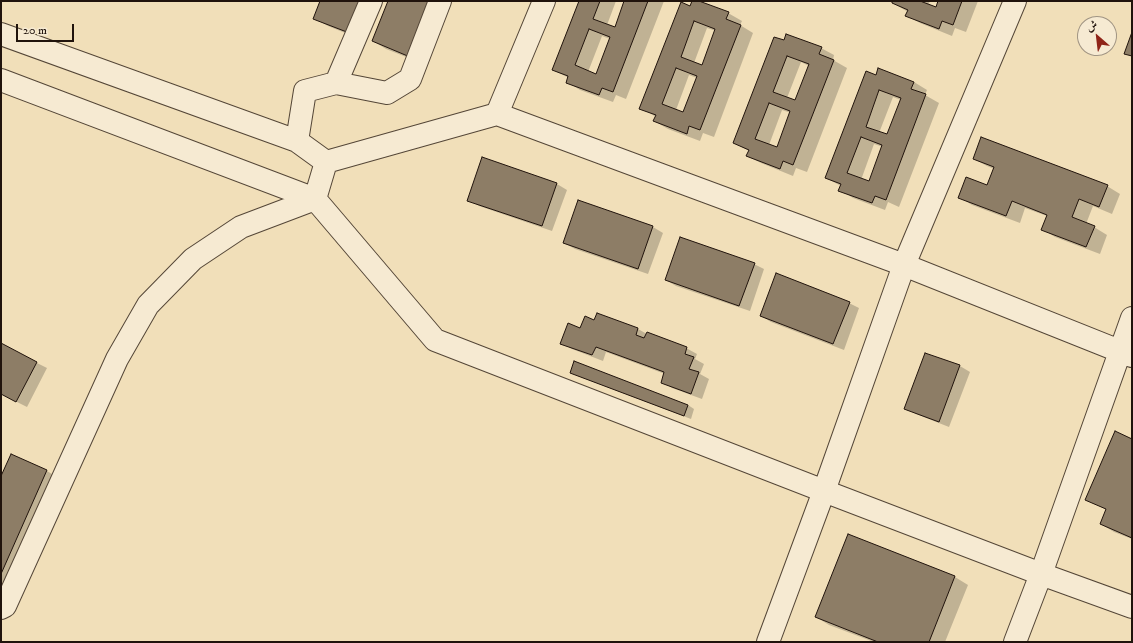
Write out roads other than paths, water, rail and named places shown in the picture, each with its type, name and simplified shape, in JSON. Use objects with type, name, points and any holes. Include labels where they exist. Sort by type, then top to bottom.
[{"type":"lane","points":[[336,83],[371,1]]},
{"type":"lane","points":[[297,141],[306,91],[336,83],[387,93],[410,79],[440,1]]},
{"type":"lane","points":[[497,114],[544,1]]},
{"type":"lane","points":[[768,642],[824,491],[904,265],[1015,1]]},
{"type":"lane","points":[[1,34],[297,141],[326,162]]},
{"type":"lane","points":[[1,80],[315,198],[435,340],[824,491],[1132,607]]},
{"type":"lane","points":[[326,162],[497,114],[904,265],[1126,354]]},
{"type":"lane","points":[[315,198],[326,162]]},
{"type":"lane","points":[[1,608],[5,606],[117,359],[148,305],[193,259],[241,227],[315,198]]},
{"type":"lane","points":[[1015,642],[1126,354],[1132,318]]}]
